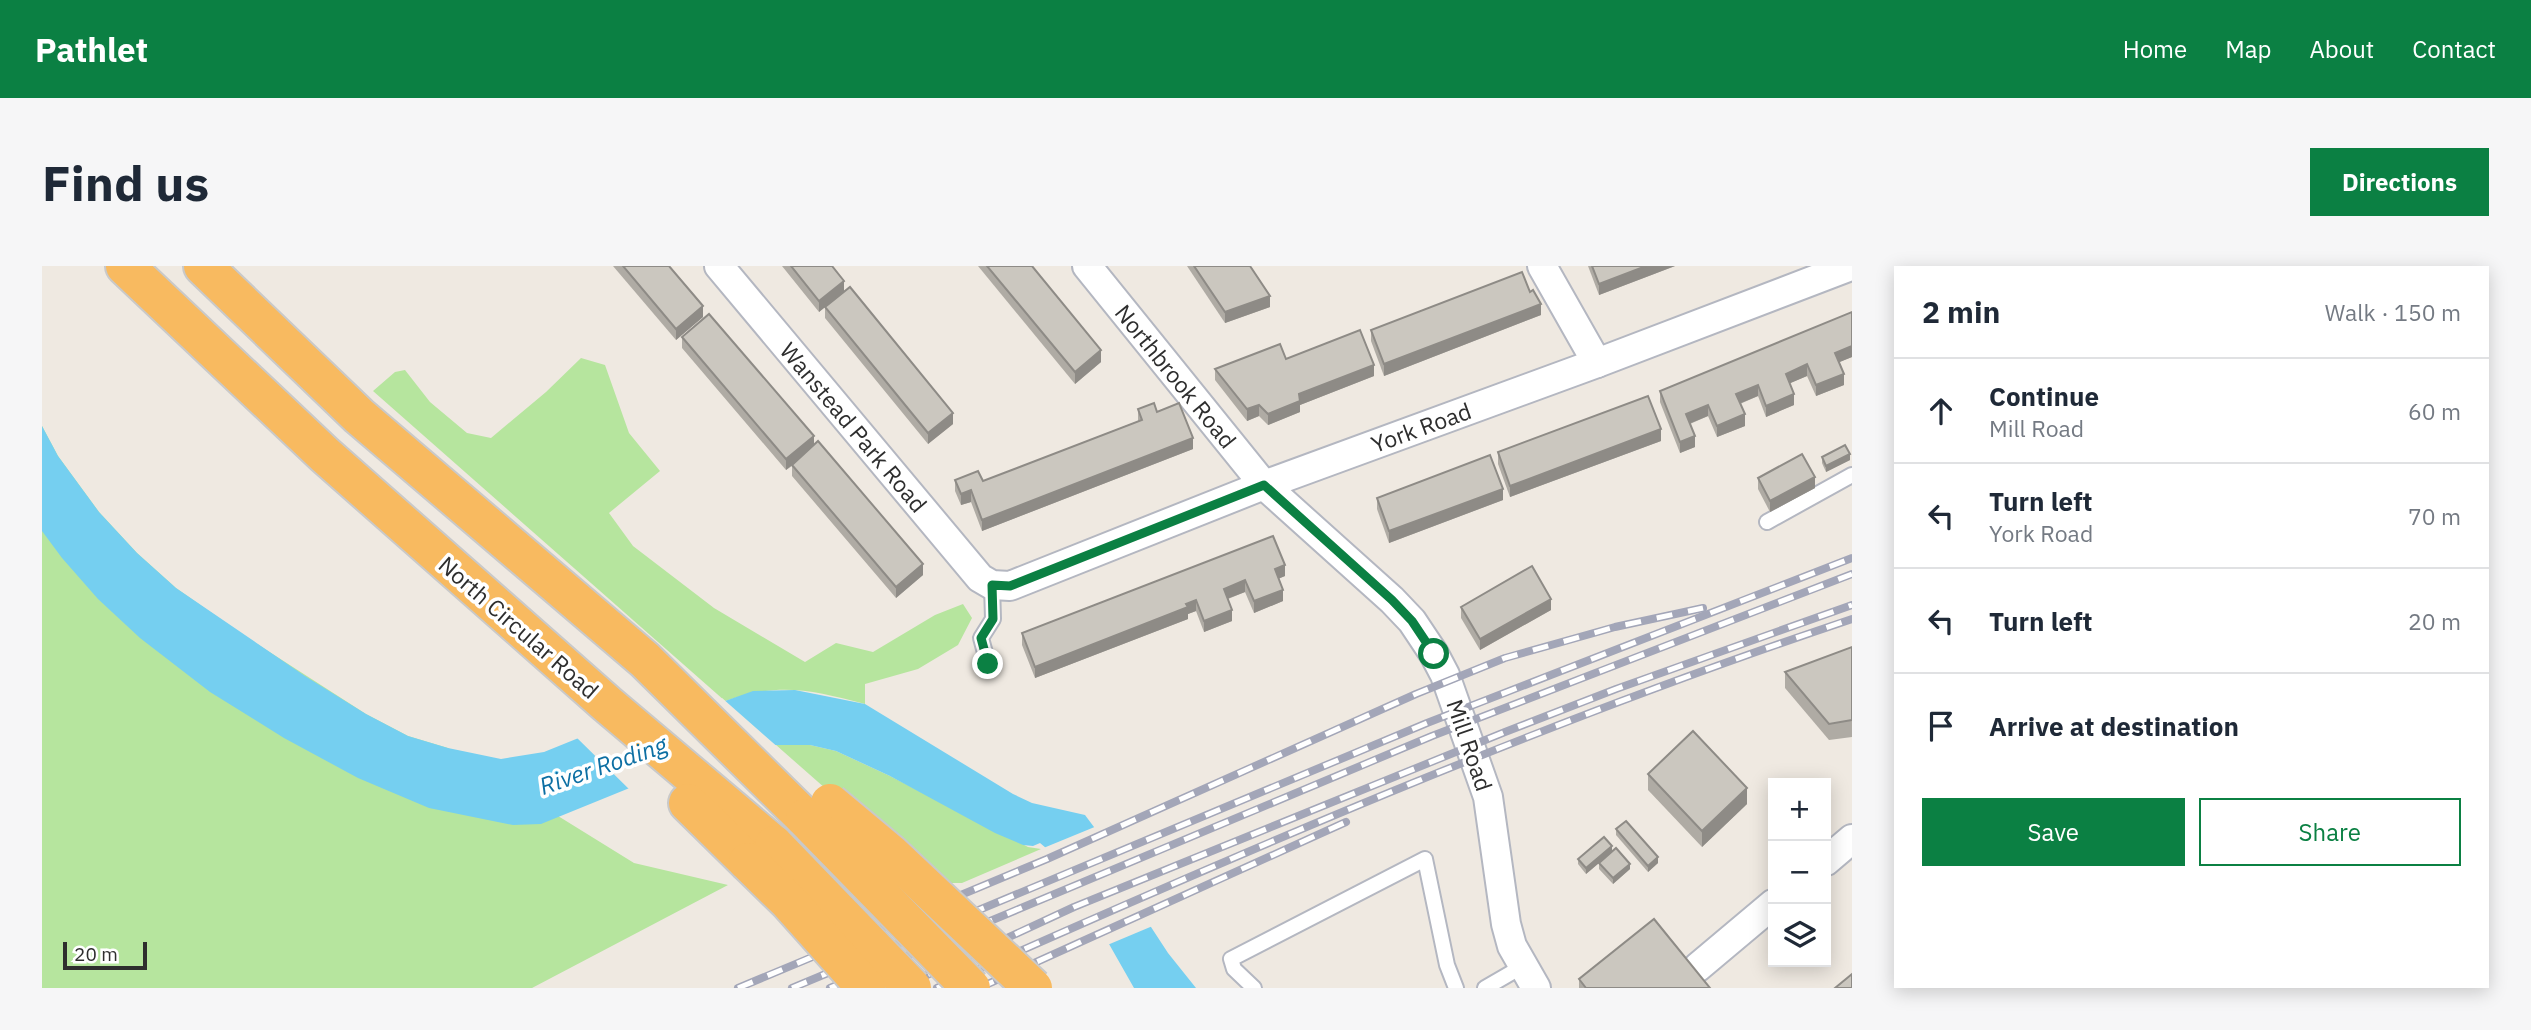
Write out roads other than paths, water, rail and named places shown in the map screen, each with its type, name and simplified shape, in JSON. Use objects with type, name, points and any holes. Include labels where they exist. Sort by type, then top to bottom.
[{"type":"highway","name":"North Circular Road","points":[[125,266],[325,455],[607,704],[774,845],[912,988]]},
{"type":"highway","points":[[202,266],[359,416],[645,660],[788,768],[881,846],[1033,988]]},
{"type":"highway","points":[[645,660],[805,818],[971,988]]},
{"type":"highway","points":[[607,704],[680,796],[789,902],[866,988]]},
{"type":"street","name":"Wanstead Park Road","points":[[719,266],[980,578],[992,585]]},
{"type":"street","name":"Northbrook Road","points":[[1087,266],[1264,485]]},
{"type":"street","points":[[1542,266],[1597,363]]},
{"type":"street","name":"York Road","points":[[992,585],[1010,586],[1264,485],[1852,266]]},
{"type":"street","name":"Mill Road","points":[[1264,485],[1412,621],[1445,675],[1489,797],[1506,924],[1512,946],[1529,977]]},
{"type":"street","points":[[1831,857],[1852,839]]},
{"type":"street","points":[[1698,967],[1768,908]]},
{"type":"lane","points":[[1768,522],[1852,475]]},
{"type":"lane","points":[[988,664],[981,638],[993,619],[992,585]]},
{"type":"lane","points":[[1254,988],[1234,969],[1231,959],[1425,859],[1447,965],[1456,988]]},
{"type":"lane","points":[[1485,988],[1529,977]]},
{"type":"water","name":"River Roding","points":[[42,426],[58,456],[99,512],[137,553],[176,588],[305,676],[366,714],[408,736],[501,759],[544,752],[586,735],[725,701],[753,691],[795,690],[865,704],[1013,794],[1032,803],[1085,815],[1094,827],[1134,909],[1151,927],[1196,988],[1134,988],[1109,944],[1093,927],[1046,848],[1040,843],[1033,846],[1023,845],[995,833],[890,776],[836,751],[810,745],[776,745],[664,774],[541,824],[513,825],[429,808],[358,778],[284,738],[210,692],[140,638],[98,599],[42,531]]},
{"type":"railway","points":[[792,988],[1427,723],[1852,558]]},
{"type":"railway","points":[[830,988],[1432,736],[1852,574]]},
{"type":"railway","points":[[899,988],[1074,907],[1505,732],[1616,689],[1852,605]]},
{"type":"railway","points":[[738,988],[1047,859],[1416,694],[1505,658],[1615,627],[1703,608]]},
{"type":"railway","points":[[937,988],[1163,888],[1504,746],[1735,659],[1852,619]]},
{"type":"railway","points":[[979,988],[1346,822]]}]
